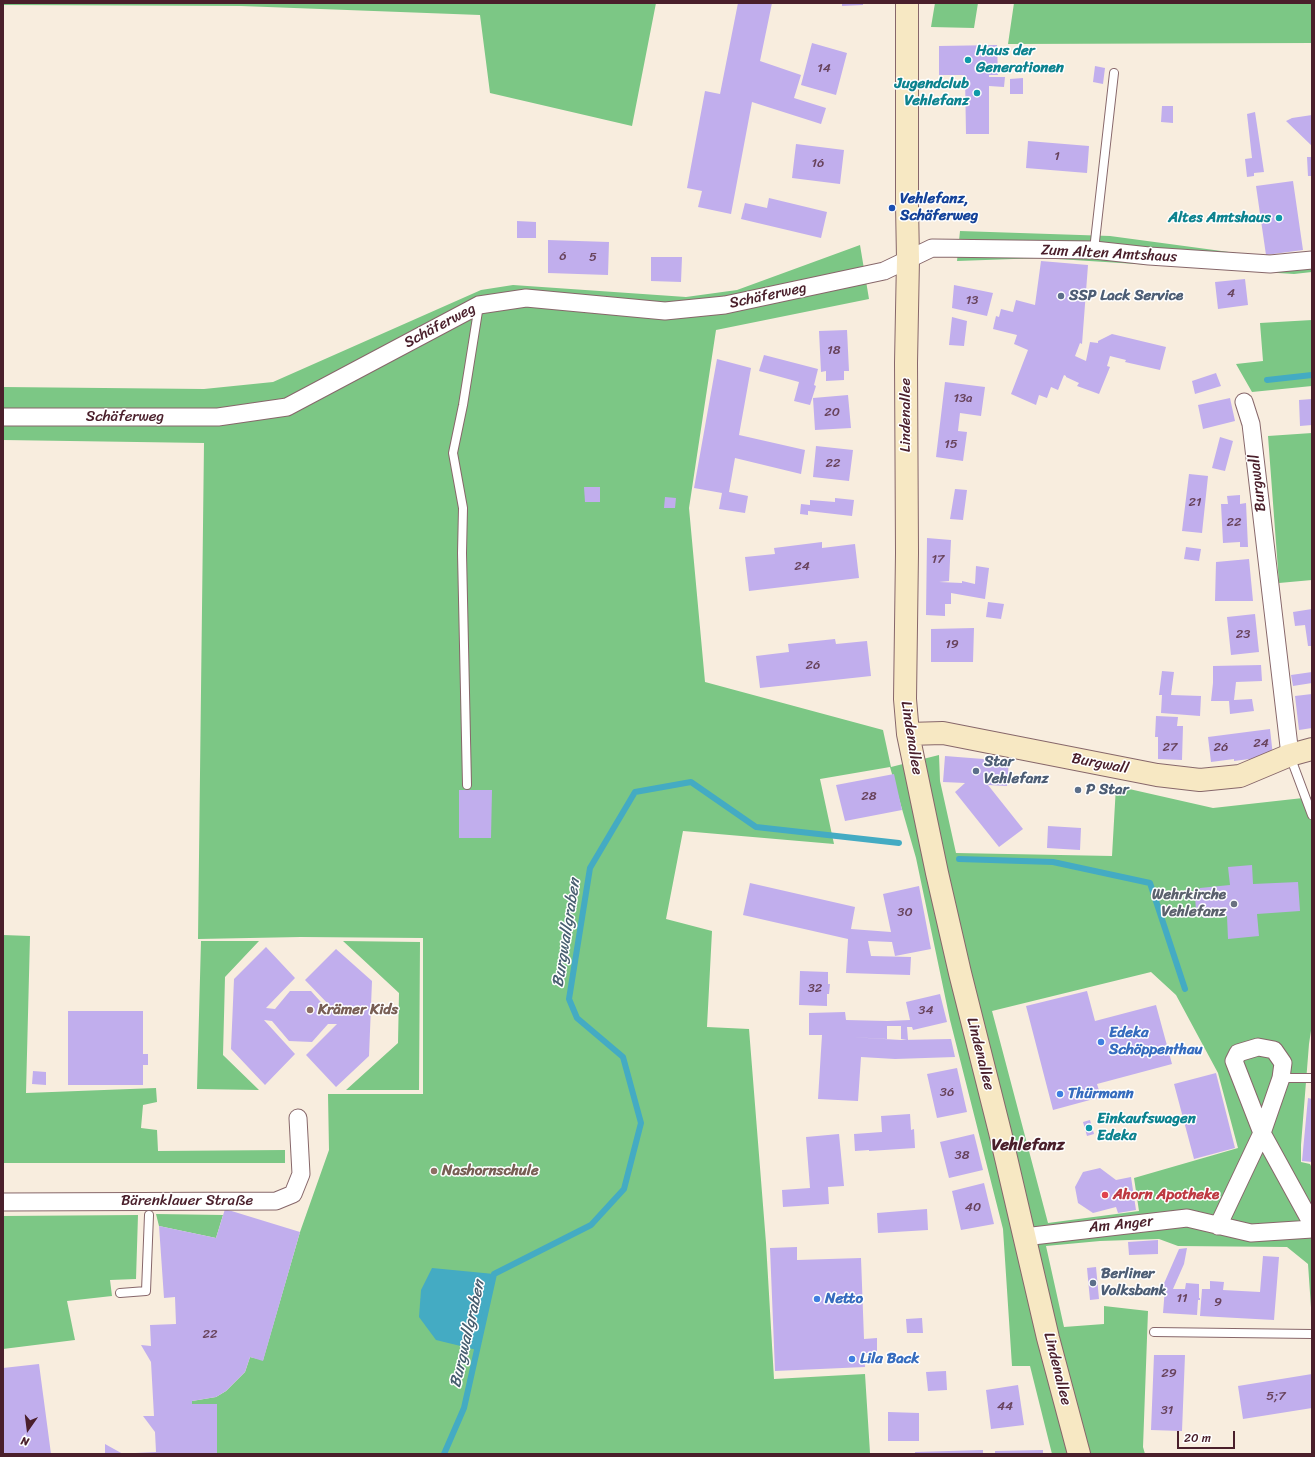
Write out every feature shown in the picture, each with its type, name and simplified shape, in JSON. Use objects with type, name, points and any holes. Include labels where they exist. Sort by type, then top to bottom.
[{"type":"main road","name":"Lindenallee","points":[[907,3],[908,259],[906,363],[907,552],[905,699],[908,734],[937,872],[1048,1338],[1079,1454]]},
{"type":"main road","name":"Burgwall","points":[[908,734],[943,733],[1157,775],[1200,780],[1240,776],[1290,755],[1312,749]]},
{"type":"street","name":"Zum Alten Amtshaus","points":[[908,259],[932,248],[1094,250],[1149,256],[1270,264],[1312,260]]},
{"type":"street","name":"Schäferweg","points":[[3,416],[218,417],[287,407],[479,305],[526,298],[665,310],[725,305],[884,271],[908,259]]},
{"type":"street","name":"Burgwall","points":[[1244,402],[1250,424],[1290,755]]},
{"type":"street","points":[[1218,1226],[1262,1133],[1281,1078],[1283,1063],[1274,1050],[1258,1047],[1238,1053],[1234,1061],[1262,1133],[1312,1224]]},
{"type":"street","name":"Bärenklauer Straße","points":[[3,1202],[276,1201],[293,1194],[301,1174],[298,1118]]},
{"type":"street","name":"Am Anger","points":[[1024,1237],[1187,1218],[1251,1234],[1312,1229]]},
{"type":"lane","points":[[1094,250],[1114,73]]},
{"type":"lane","points":[[467,785],[462,553],[463,508],[453,453],[479,305]]},
{"type":"lane","points":[[1290,755],[1312,815]]},
{"type":"lane","points":[[1281,1078],[1312,1078]]},
{"type":"lane","points":[[120,1293],[146,1292],[149,1215]]},
{"type":"lane","points":[[1154,1332],[1312,1334]]},
{"type":"green space","points":[[3,3],[656,3],[632,126],[490,93],[480,15],[241,6],[3,5]]},
{"type":"green space","points":[[935,3],[978,3],[974,28],[931,27]]},
{"type":"green space","points":[[1014,3],[1312,3],[1312,43],[1008,44]]},
{"type":"green space","points":[[960,231],[1110,236],[1266,257],[1312,251],[1312,272],[1294,274],[1042,258],[957,261]]},
{"type":"green space","points":[[860,245],[869,299],[716,330],[689,508],[705,682],[883,730],[891,767],[939,755],[940,781],[956,853],[1112,856],[1116,786],[1213,808],[1312,797],[1312,1024],[1309,1044],[1301,1162],[1310,1164],[1312,1168],[1312,1322],[1308,1264],[1287,1247],[1178,1246],[1159,1239],[1100,1241],[1046,1246],[1064,1327],[1104,1324],[1104,1306],[1148,1311],[1143,1447],[1145,1454],[1052,1454],[1030,1366],[1012,1366],[1003,1229],[950,1020],[916,858],[890,767],[820,779],[834,844],[683,831],[666,919],[712,931],[707,1027],[749,1029],[766,1243],[774,1379],[865,1374],[870,1453],[217,1454],[217,1404],[192,1404],[192,1401],[216,1397],[226,1391],[245,1372],[250,1357],[263,1360],[300,1232],[329,1150],[328,1094],[423,1094],[423,938],[301,937],[198,939],[204,443],[3,440],[3,387],[204,389],[273,382],[481,290],[513,285],[686,297],[737,290]],"holes":[[[1151,972],[1176,995],[1218,1073],[1238,1148],[1134,1178],[1139,1211],[1048,1223],[992,1011]]]},
{"type":"green space","points":[[1312,320],[1312,386],[1252,392],[1236,364],[1263,361],[1260,323]]},
{"type":"green space","points":[[1312,433],[1312,580],[1279,583],[1268,436]]},
{"type":"green space","points":[[3,935],[30,936],[26,1093],[156,1088],[157,1102],[143,1105],[141,1128],[157,1130],[158,1151],[285,1150],[285,1163],[3,1163]]},
{"type":"green space","points":[[201,941],[259,941],[225,977],[223,1055],[259,1090],[197,1089]]},
{"type":"green space","points":[[343,941],[420,942],[419,1090],[346,1090],[398,1043],[399,993]]},
{"type":"green space","points":[[156,1214],[223,1215],[216,1238],[159,1226]]},
{"type":"green space","points":[[138,1215],[136,1279],[110,1280],[112,1296],[67,1301],[75,1340],[3,1349],[3,1216]]},
{"type":"water","points":[[432,1268],[494,1274],[477,1350],[436,1340],[419,1317],[421,1290]]},
{"type":"building","points":[[738,3],[772,3],[760,61],[801,75],[794,98],[826,108],[821,124],[752,102],[731,214],[698,207],[702,191],[687,188],[705,91],[720,94]]},
{"type":"building","points":[[842,3],[863,3],[863,5],[842,6]]},
{"type":"building","points":[[812,43],[847,53],[836,95],[801,85]]},
{"type":"building","points":[[997,45],[998,75],[989,75],[989,77],[1005,77],[1004,87],[989,86],[989,134],[966,134],[965,75],[939,75],[939,46]]},
{"type":"building","points":[[1095,66],[1105,68],[1103,84],[1093,82]]},
{"type":"building","points":[[1023,78],[1023,94],[1010,94],[1010,79]]},
{"type":"building","points":[[1162,106],[1173,106],[1173,123],[1161,122]]},
{"type":"building","points":[[1255,112],[1264,172],[1254,173],[1254,176],[1247,177],[1245,159],[1252,158],[1247,114]]},
{"type":"building","points":[[1312,115],[1312,146],[1286,121],[1292,118]]},
{"type":"building","points":[[1028,141],[1089,146],[1087,173],[1026,168]]},
{"type":"building","points":[[796,144],[844,150],[840,184],[792,178]]},
{"type":"building","points":[[1307,157],[1312,157],[1312,176],[1308,176]]},
{"type":"building","name":"Altes Amtshaus","points":[[1293,181],[1303,250],[1266,255],[1256,186]]},
{"type":"building","points":[[769,198],[827,212],[821,238],[741,219],[745,203],[767,208]]},
{"type":"building","points":[[517,221],[536,222],[536,238],[517,238]]},
{"type":"building","points":[[548,240],[609,242],[608,275],[548,273]]},
{"type":"building","points":[[651,257],[682,257],[681,282],[651,281]]},
{"type":"building","points":[[1041,261],[1088,265],[1082,344],[1080,343],[1075,356],[1086,361],[1090,342],[1098,343],[1098,341],[1112,334],[1166,347],[1160,370],[1125,362],[1126,360],[1110,356],[1107,366],[1110,367],[1099,394],[1077,386],[1079,383],[1064,375],[1058,390],[1051,387],[1047,398],[1039,395],[1036,405],[1011,394],[1028,350],[1014,344],[1017,335],[993,329],[996,316],[999,317],[1001,309],[1013,312],[1016,300],[1035,305]]},
{"type":"building","points":[[1245,279],[1248,305],[1218,309],[1215,282]]},
{"type":"building","points":[[954,285],[993,293],[987,316],[952,308]]},
{"type":"building","points":[[952,317],[967,321],[964,346],[949,345]]},
{"type":"building","points":[[847,330],[849,371],[844,371],[844,380],[826,381],[826,371],[821,372],[819,331]]},
{"type":"building","points":[[764,355],[818,369],[814,385],[816,386],[810,405],[794,401],[799,382],[759,371]]},
{"type":"building","points":[[717,359],[751,368],[739,435],[805,450],[801,474],[735,458],[729,492],[748,496],[745,513],[719,509],[722,493],[694,488]]},
{"type":"building","points":[[1216,373],[1221,386],[1195,394],[1192,381]]},
{"type":"building","points":[[945,382],[985,387],[981,416],[960,413],[958,431],[967,432],[963,461],[936,457]]},
{"type":"building","points":[[848,395],[851,428],[815,430],[813,398]]},
{"type":"building","points":[[1230,398],[1235,421],[1203,429],[1198,405]]},
{"type":"building","points":[[1312,399],[1312,425],[1300,426],[1299,400]]},
{"type":"building","points":[[1220,437],[1233,441],[1225,471],[1212,468]]},
{"type":"building","points":[[816,446],[853,450],[849,481],[813,477]]},
{"type":"building","points":[[1189,474],[1208,476],[1202,533],[1182,531]]},
{"type":"building","points":[[584,487],[600,487],[600,502],[585,502]]},
{"type":"building","points":[[955,489],[967,490],[963,520],[950,519]]},
{"type":"building","points":[[1240,495],[1240,504],[1246,503],[1248,547],[1240,547],[1240,542],[1223,543],[1221,504],[1228,504],[1227,496]]},
{"type":"building","points":[[665,497],[676,498],[675,508],[664,508]]},
{"type":"building","points":[[835,498],[854,500],[852,516],[808,511],[808,515],[800,514],[801,504],[810,505],[810,500],[835,502]]},
{"type":"building","points":[[927,538],[951,540],[949,581],[939,582],[962,583],[962,581],[975,584],[976,566],[989,568],[985,599],[951,593],[951,604],[945,604],[945,616],[926,615]]},
{"type":"building","points":[[822,542],[822,548],[855,544],[859,578],[749,591],[745,557],[775,554],[774,548]]},
{"type":"building","points":[[1186,547],[1201,549],[1199,561],[1184,559]]},
{"type":"building","points":[[1249,559],[1253,601],[1215,601],[1216,562]]},
{"type":"building","points":[[988,602],[1004,604],[1001,619],[986,617]]},
{"type":"building","points":[[1312,609],[1312,646],[1308,646],[1305,625],[1295,626],[1293,612]]},
{"type":"building","points":[[1255,614],[1259,652],[1231,655],[1227,617]]},
{"type":"building","points":[[974,628],[973,662],[931,662],[931,629]]},
{"type":"building","points":[[835,639],[836,644],[867,641],[871,676],[760,688],[756,656],[789,652],[788,644]]},
{"type":"building","points":[[1261,665],[1262,681],[1236,682],[1234,700],[1252,699],[1254,711],[1230,714],[1229,701],[1211,701],[1213,666]]},
{"type":"building","points":[[1162,671],[1174,672],[1171,695],[1201,696],[1200,716],[1161,713],[1162,695],[1159,695]]},
{"type":"building","points":[[1312,672],[1312,683],[1293,686],[1291,675]]},
{"type":"building","points":[[1312,694],[1312,728],[1299,730],[1295,696]]},
{"type":"building","points":[[1156,716],[1178,717],[1177,726],[1183,726],[1182,760],[1158,759],[1158,737],[1155,737]]},
{"type":"building","points":[[1270,729],[1273,756],[1234,761],[1234,759],[1211,762],[1208,737]]},
{"type":"building","points":[[945,756],[1009,761],[1007,786],[988,785],[1023,829],[999,847],[955,792],[965,783],[943,782]]},
{"type":"building","points":[[894,774],[902,810],[845,821],[836,785]]},
{"type":"building","points":[[459,790],[492,790],[491,838],[459,838]]},
{"type":"building","points":[[1048,826],[1081,828],[1080,850],[1047,848]]},
{"type":"building","name":"Wehrkirche Vehlefanz","points":[[1252,865],[1253,884],[1298,882],[1300,911],[1257,914],[1259,936],[1228,939],[1227,916],[1204,918],[1196,912],[1195,895],[1200,888],[1230,885],[1228,867]]},
{"type":"building","points":[[750,883],[855,907],[851,929],[891,932],[883,894],[919,886],[931,949],[895,956],[892,942],[868,941],[871,956],[911,957],[910,975],[846,973],[848,939],[743,915]]},
{"type":"building","points":[[266,947],[295,978],[266,1008],[275,1009],[290,991],[311,991],[328,1010],[334,1010],[305,980],[336,949],[372,981],[369,1056],[336,1087],[306,1055],[337,1024],[328,1024],[312,1042],[289,1041],[272,1021],[264,1020],[295,1054],[265,1085],[231,1049],[234,979]]},
{"type":"building","points":[[800,971],[828,972],[828,984],[830,984],[829,994],[827,994],[827,1006],[799,1005]]},
{"type":"building","name":"Edeka Schöppenthau","points":[[1087,991],[1095,1021],[1156,1005],[1172,1064],[1097,1084],[1101,1097],[1053,1110],[1026,1006]]},
{"type":"building","points":[[940,994],[947,1022],[913,1030],[912,1027],[907,1027],[908,1040],[951,1039],[955,1057],[895,1059],[861,1057],[858,1101],[818,1099],[822,1035],[809,1035],[809,1013],[845,1012],[846,1020],[910,1020],[906,1002]],"holes":[[[887,1026],[901,1026],[901,1039],[907,1040],[901,1040],[850,1037],[887,1039]]]},
{"type":"building","points":[[68,1011],[143,1011],[143,1054],[148,1054],[148,1065],[143,1065],[143,1085],[68,1085]]},
{"type":"building","points":[[957,1068],[967,1112],[937,1118],[927,1074]]},
{"type":"building","points":[[33,1071],[46,1072],[46,1085],[32,1084]]},
{"type":"building","points":[[1216,1073],[1235,1148],[1194,1159],[1174,1084]]},
{"type":"building","points":[[1308,1098],[1312,1099],[1312,1162],[1302,1161]]},
{"type":"building","points":[[910,1114],[911,1130],[914,1129],[915,1148],[855,1151],[854,1134],[882,1132],[881,1116]]},
{"type":"building","name":"Einkaufswagen Edeka","points":[[1090,1120],[1094,1134],[1087,1136],[1083,1122]]},
{"type":"building","points":[[839,1134],[844,1186],[828,1187],[829,1204],[783,1207],[782,1190],[810,1188],[806,1137]]},
{"type":"building","points":[[974,1134],[983,1170],[949,1178],[940,1142]]},
{"type":"building","name":"Ahorn Apotheke","points":[[1100,1168],[1116,1180],[1131,1177],[1136,1210],[1118,1213],[1116,1207],[1093,1213],[1078,1203],[1075,1187],[1083,1172]]},
{"type":"building","points":[[984,1183],[994,1224],[961,1230],[952,1191]]},
{"type":"building","points":[[225,1209],[300,1232],[263,1361],[250,1357],[245,1372],[226,1391],[216,1397],[192,1401],[192,1404],[217,1404],[217,1454],[135,1454],[156,1452],[155,1432],[143,1416],[154,1416],[151,1362],[141,1345],[151,1346],[150,1325],[176,1324],[175,1297],[164,1298],[159,1226],[216,1238]]},
{"type":"building","points":[[927,1209],[928,1230],[878,1233],[877,1213]]},
{"type":"building","points":[[1158,1240],[1158,1254],[1129,1255],[1128,1242]]},
{"type":"building","name":"Netto","points":[[797,1247],[797,1260],[861,1258],[864,1339],[877,1338],[877,1353],[864,1353],[865,1367],[775,1371],[770,1248]]},
{"type":"building","points":[[1187,1248],[1184,1264],[1173,1289],[1185,1289],[1186,1283],[1199,1284],[1200,1300],[1198,1300],[1197,1315],[1163,1313],[1165,1288],[1162,1288],[1179,1249]]},
{"type":"building","points":[[1263,1256],[1279,1257],[1274,1320],[1200,1316],[1202,1289],[1210,1289],[1210,1281],[1224,1282],[1223,1290],[1260,1292]]},
{"type":"building","name":"Berliner Volksbank","points":[[1096,1267],[1099,1299],[1090,1300],[1087,1268]]},
{"type":"building","points":[[922,1318],[923,1333],[907,1333],[906,1319]]},
{"type":"building","points":[[1154,1355],[1185,1355],[1182,1431],[1151,1430]]},
{"type":"building","points":[[39,1364],[51,1454],[3,1454],[3,1368]]},
{"type":"building","points":[[946,1371],[947,1390],[928,1391],[926,1372]]},
{"type":"building","points":[[1312,1374],[1312,1408],[1243,1419],[1238,1386]]},
{"type":"building","points":[[1018,1385],[1024,1425],[991,1429],[986,1390]]},
{"type":"building","points":[[888,1412],[919,1413],[919,1441],[888,1441]]},
{"type":"building","points":[[105,1444],[123,1454],[105,1454]]},
{"type":"building","points":[[983,1450],[983,1454],[915,1454],[915,1452]]},
{"type":"building","points":[[1043,1450],[1043,1454],[995,1454],[995,1451]]},
{"type":"waterway","name":"Burgwallgraben","points":[[1267,380],[1312,375]]},
{"type":"waterway","name":"Burgwallgraben","points":[[444,1454],[464,1408],[494,1274],[591,1225],[624,1189],[641,1123],[623,1057],[577,1018],[569,999],[590,868],[635,792],[691,782],[756,827],[899,843]]},
{"type":"waterway","name":"Burgwallgraben","points":[[959,859],[1053,862],[1150,883],[1185,989]]},
{"type":"place","name":"Haus der Generationen","points":[[968,60]]},
{"type":"place","name":"Jugendclub Vehlefanz","points":[[977,93]]},
{"type":"place","name":"Vehlefanz, Schäferweg","points":[[892,208]]},
{"type":"place","name":"Altes Amtshaus","points":[[1279,218]]},
{"type":"place","name":"SSP Lack Service","points":[[1061,296]]},
{"type":"place","name":"Star Vehlefanz","points":[[976,771]]},
{"type":"place","name":"P Star","points":[[1078,790]]},
{"type":"place","name":"Wehrkirche Vehlefanz","points":[[1234,904]]},
{"type":"place","name":"Krämer Kids","points":[[310,1010]]},
{"type":"place","name":"Edeka Schöppenthau","points":[[1101,1042]]},
{"type":"place","name":"Thürmann","points":[[1060,1094]]},
{"type":"place","name":"Einkaufswagen Edeka","points":[[1089,1128]]},
{"type":"place","name":"Nashornschule","points":[[434,1171]]},
{"type":"place","name":"Ahorn Apotheke","points":[[1105,1195]]},
{"type":"place","name":"Berliner Volksbank","points":[[1093,1283]]},
{"type":"place","name":"Netto","points":[[817,1299]]},
{"type":"place","name":"Lila Back","points":[[852,1359]]},
{"type":"district","name":"Vehlefanz","points":[[1028,1146]]}]
